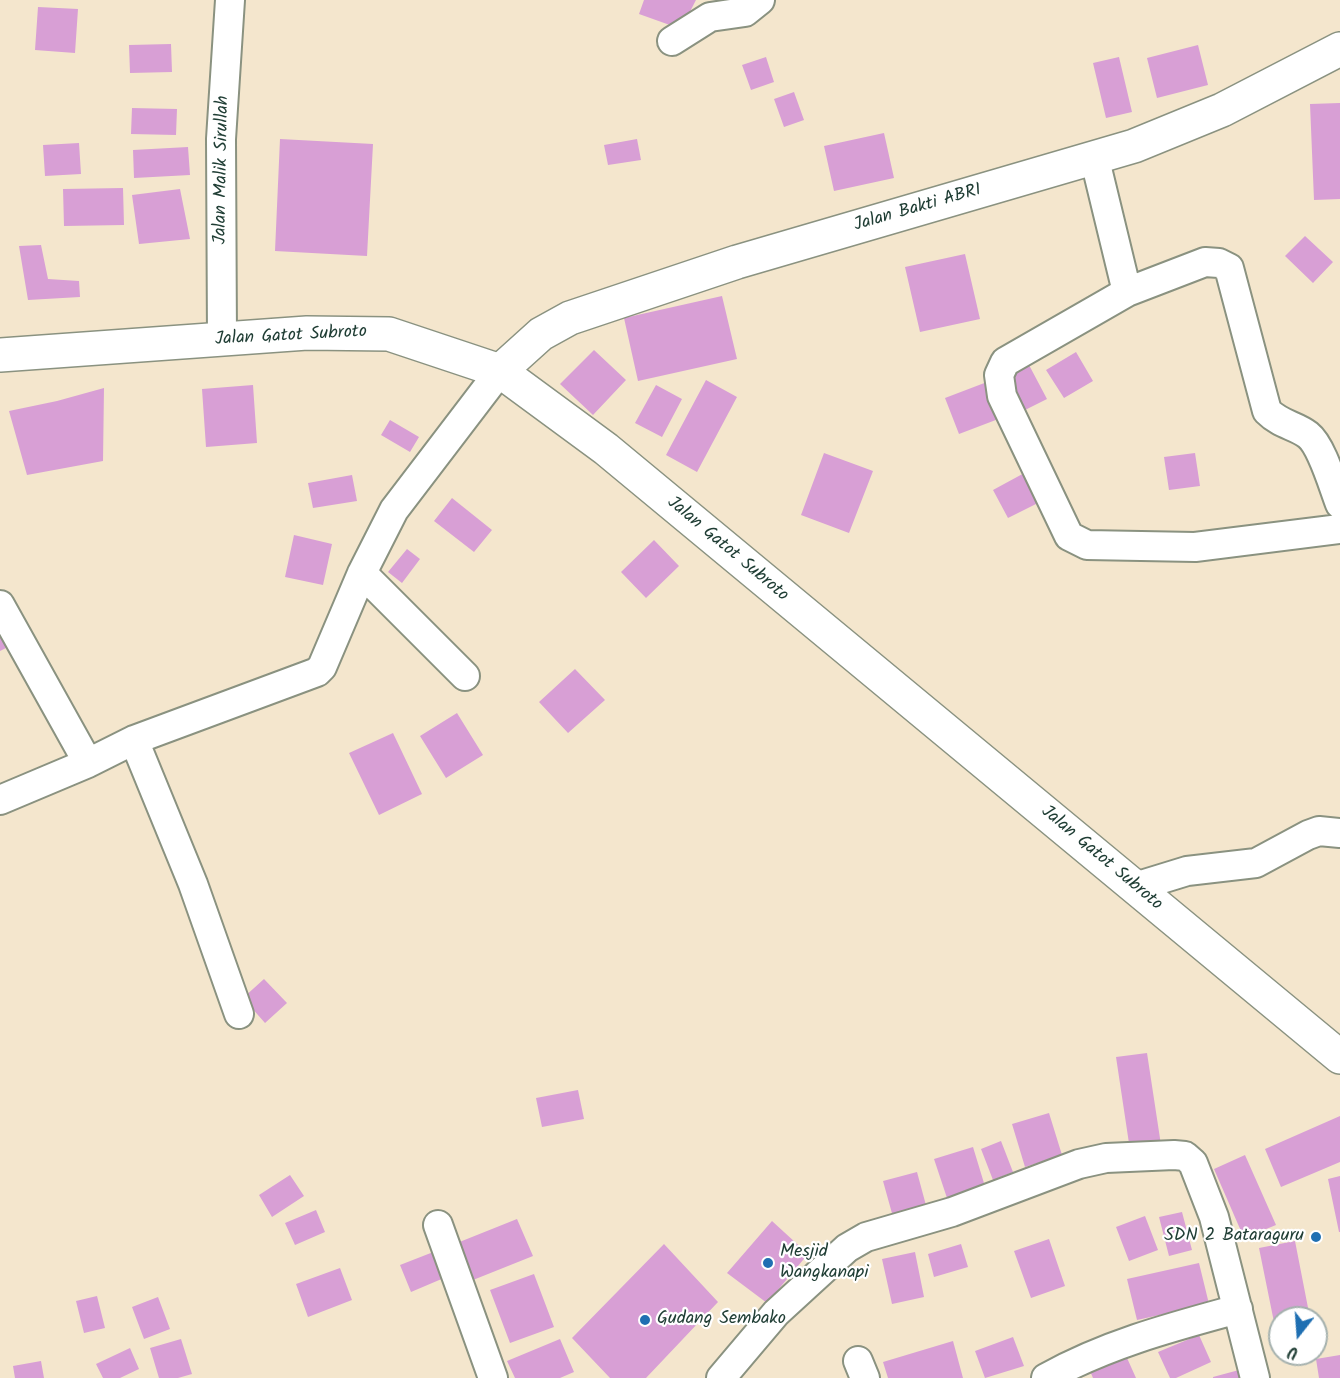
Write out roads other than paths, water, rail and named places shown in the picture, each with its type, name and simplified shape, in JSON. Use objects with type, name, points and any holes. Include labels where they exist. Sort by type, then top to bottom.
[{"type":"main road","name":"Jalan Bakti ABRI","points":[[500,371],[541,334],[570,318],[748,258],[927,204],[1095,160],[1222,110],[1340,49]]},
{"type":"main road","name":"Jalan Gatot Subroto","points":[[0,355],[307,333],[390,333],[500,371],[606,449],[1340,1057]]},
{"type":"street","name":"Jalan Malik Sirullah","points":[[222,339],[221,139],[230,0]]},
{"type":"street","points":[[672,41],[710,17],[745,12],[759,0]]},
{"type":"street","points":[[1095,160],[1127,292]]},
{"type":"street","points":[[1340,504],[1316,443],[1307,434],[1277,422],[1267,411],[1229,268],[1219,262],[1205,262],[1127,292],[1005,362],[999,375],[1006,406],[1069,536],[1087,545],[1195,547],[1340,530]]},
{"type":"street","points":[[0,800],[88,763],[134,740],[317,672],[327,656],[362,573],[400,501],[500,371]]},
{"type":"street","points":[[362,573],[465,676]]},
{"type":"street","points":[[0,604],[88,763]]},
{"type":"street","points":[[134,740],[193,884],[239,1014]]},
{"type":"street","points":[[1135,887],[1187,871],[1256,862],[1319,831],[1340,833]]},
{"type":"street","points":[[721,1378],[776,1313],[847,1248],[866,1238],[952,1212],[1079,1164],[1106,1158],[1185,1156],[1193,1163],[1214,1217],[1255,1378]]},
{"type":"street","points":[[438,1225],[493,1378]]},
{"type":"street","points":[[1046,1378],[1104,1349],[1238,1309]]},
{"type":"place","name":"SDN 2 Bataraguru","points":[[1316,1237]]},
{"type":"place","name":"Mesjid Wangkanapi","points":[[768,1263]]},
{"type":"place","name":"Gudang Sembako","points":[[645,1320]]}]
